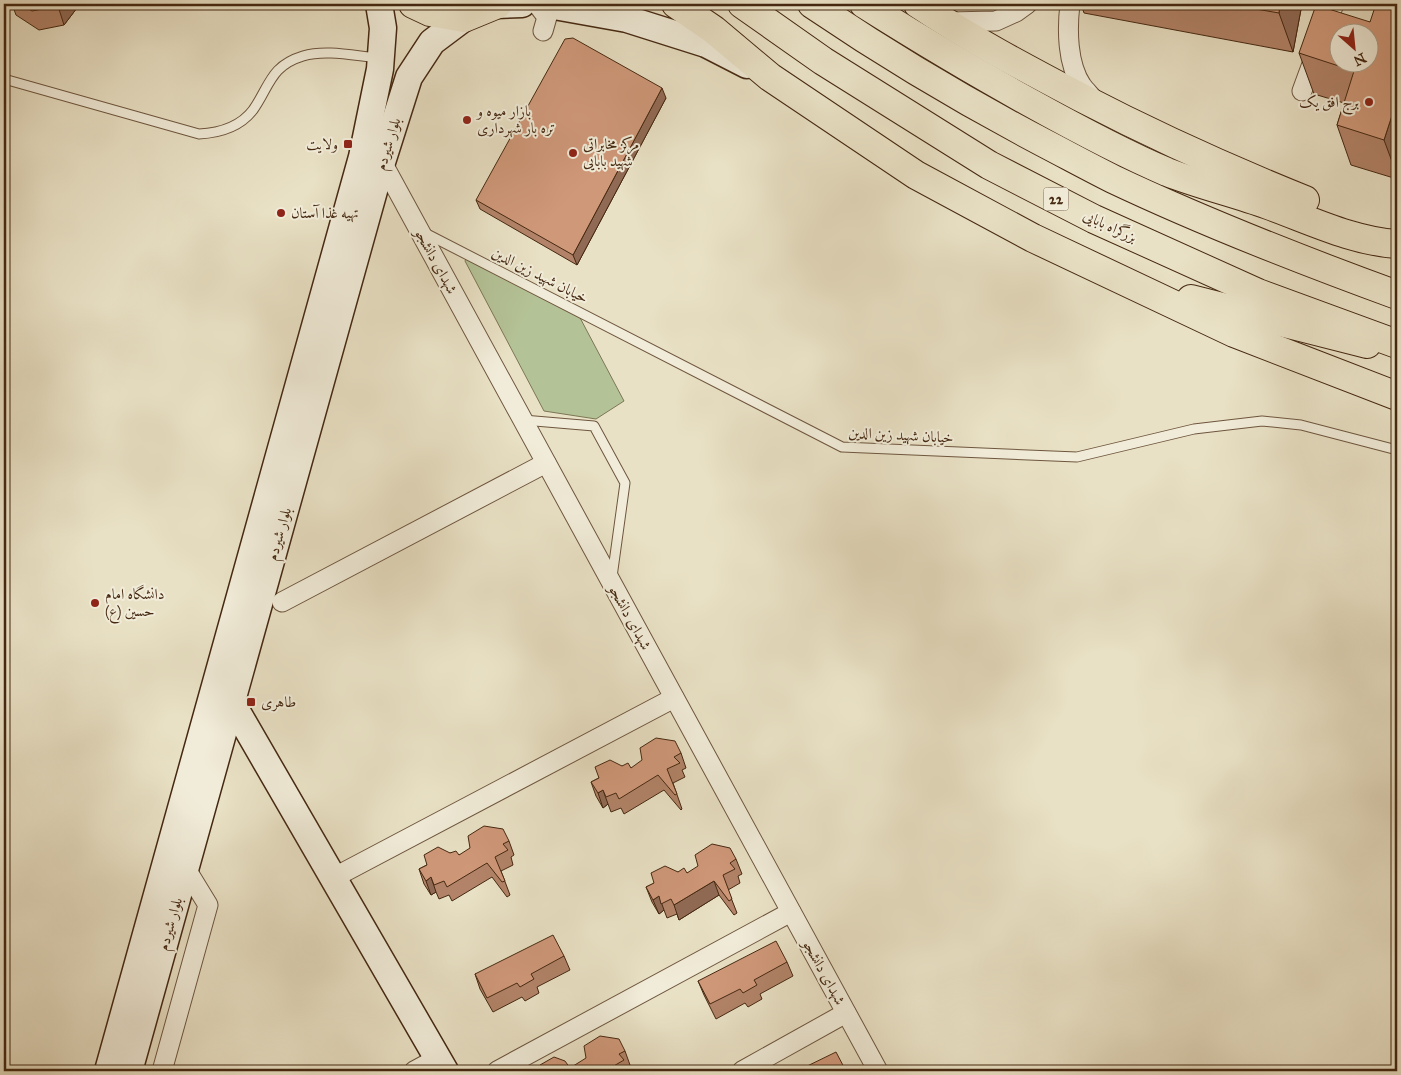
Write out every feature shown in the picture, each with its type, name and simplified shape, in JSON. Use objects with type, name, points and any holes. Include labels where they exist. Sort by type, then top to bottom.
[{"type":"main road","name":"بلوار شیردم","points":[[129,1071],[186,868],[222,700],[362,157],[381,64],[382,28],[379,4]]},
{"type":"main road","points":[[414,4],[430,12],[464,18],[504,4]]},
{"type":"main road","points":[[542,4],[627,19],[706,44],[770,77]]},
{"type":"main road","points":[[676,4],[714,30],[770,77],[916,175],[1033,238],[1234,333],[1397,396]]},
{"type":"main road","name":"بزرگراه بابایی","points":[[742,4],[823,61],[989,165],[1094,219],[1258,293],[1397,344]]},
{"type":"main road","points":[[812,4],[935,82],[1113,179],[1276,250],[1397,295]]},
{"type":"main road","points":[[864,4],[993,82],[1064,121],[1146,162],[1169,172],[1343,232],[1382,243],[1397,244]]},
{"type":"main road","points":[[918,4],[1013,62],[1145,130],[1278,189],[1397,236]]},
{"type":"main road","name":"بلوار شیردم","points":[[108,1071],[222,700],[382,162],[413,82],[432,42],[464,18]]},
{"type":"main road","points":[[381,64],[405,70],[413,82]]},
{"type":"main road","points":[[1129,283],[1397,351]]},
{"type":"main road","points":[[222,700],[333,878],[442,1065]]},
{"type":"street","points":[[537,4],[547,17],[543,31]]},
{"type":"street","points":[[946,22],[996,21],[1016,12],[1027,4]]},
{"type":"street","points":[[1070,4],[1067,27],[1071,58],[1081,85],[1101,108]]},
{"type":"street","points":[[1302,91],[1334,4]]},
{"type":"street","name":"شهدای دانشجو","points":[[382,162],[878,1071]]},
{"type":"street","points":[[282,602],[546,462]]},
{"type":"street","points":[[333,878],[674,698]]},
{"type":"street","points":[[162,1071],[208,905],[186,868]]},
{"type":"street","points":[[497,1071],[791,912]]},
{"type":"street","points":[[742,1071],[846,1013]]},
{"type":"street","points":[[414,1071],[442,1065]]},
{"type":"lane","points":[[4,79],[199,134],[216,133],[233,126],[252,111],[271,77],[286,63],[304,56],[324,53],[381,64]]},
{"type":"lane","name":"خیابان شهید زین الدین","points":[[419,229],[842,447],[1077,457],[1194,429],[1262,421],[1302,425],[1397,450]]},
{"type":"lane","points":[[523,420],[594,426],[625,483],[611,582]]},
{"type":"green space","points":[[466,258],[578,314],[624,401],[596,419],[544,411],[465,261]]},
{"type":"building","points":[[21,4],[59,4],[58,6],[32,11]]},
{"type":"building","points":[[1227,4],[1280,4],[1279,13]]},
{"type":"building","points":[[1376,4],[1397,4],[1397,100],[1384,140],[1337,125],[1354,72],[1378,72],[1378,22],[1370,22]]},
{"type":"building","points":[[1316,5],[1370,22],[1328,22],[1328,62],[1299,53]]},
{"type":"building","name":"مرکز مخابراتی شهید بابایی","points":[[573,38],[662,88],[573,255],[476,200],[565,39]]},
{"type":"building","points":[[656,738],[675,741],[681,753],[674,757],[680,763],[667,769],[677,794],[675,795],[658,775],[619,799],[616,793],[606,797],[603,790],[598,793],[591,782],[599,778],[595,767],[610,760],[622,766],[628,763],[631,768],[642,760],[640,748]]},
{"type":"building","points":[[484,826],[503,829],[509,841],[503,844],[508,850],[495,857],[505,881],[502,882],[487,863],[447,887],[444,881],[434,885],[431,877],[426,881],[419,869],[427,865],[424,855],[438,847],[450,853],[456,851],[459,855],[470,848],[468,836]]},
{"type":"building","points":[[712,844],[730,848],[736,859],[730,863],[735,869],[723,875],[732,899],[729,901],[714,881],[674,905],[671,899],[661,904],[659,896],[653,900],[646,887],[654,883],[651,873],[665,866],[678,872],[684,868],[687,873],[698,866],[695,855]]},
{"type":"building","points":[[553,935],[564,956],[531,974],[534,979],[520,987],[517,983],[487,998],[475,974]]},
{"type":"building","points":[[776,941],[787,962],[754,980],[757,985],[743,993],[740,989],[710,1004],[698,981]]},
{"type":"building","points":[[600,1036],[619,1039],[625,1051],[619,1054],[624,1060],[612,1067],[613,1071],[542,1071],[540,1065],[554,1057],[565,1061],[570,1068],[586,1058],[584,1046]]},
{"type":"building","points":[[836,1052],[846,1071],[797,1071]]},
{"type":"place","name":"برج افق یک","points":[[1369,102]]},
{"type":"place","name":"بازار میوه و تره بار شهرداری","points":[[467,120]]},
{"type":"place","name":"ولایت","points":[[348,144]]},
{"type":"place","name":"مرکز مخابراتی شهید بابایی","points":[[573,153]]},
{"type":"place","name":"تهیه غذا آستان","points":[[281,213]]},
{"type":"place","name":"دانشگاه امام حسین (ع)","points":[[95,603]]},
{"type":"place","name":"طاهری","points":[[251,702]]}]
